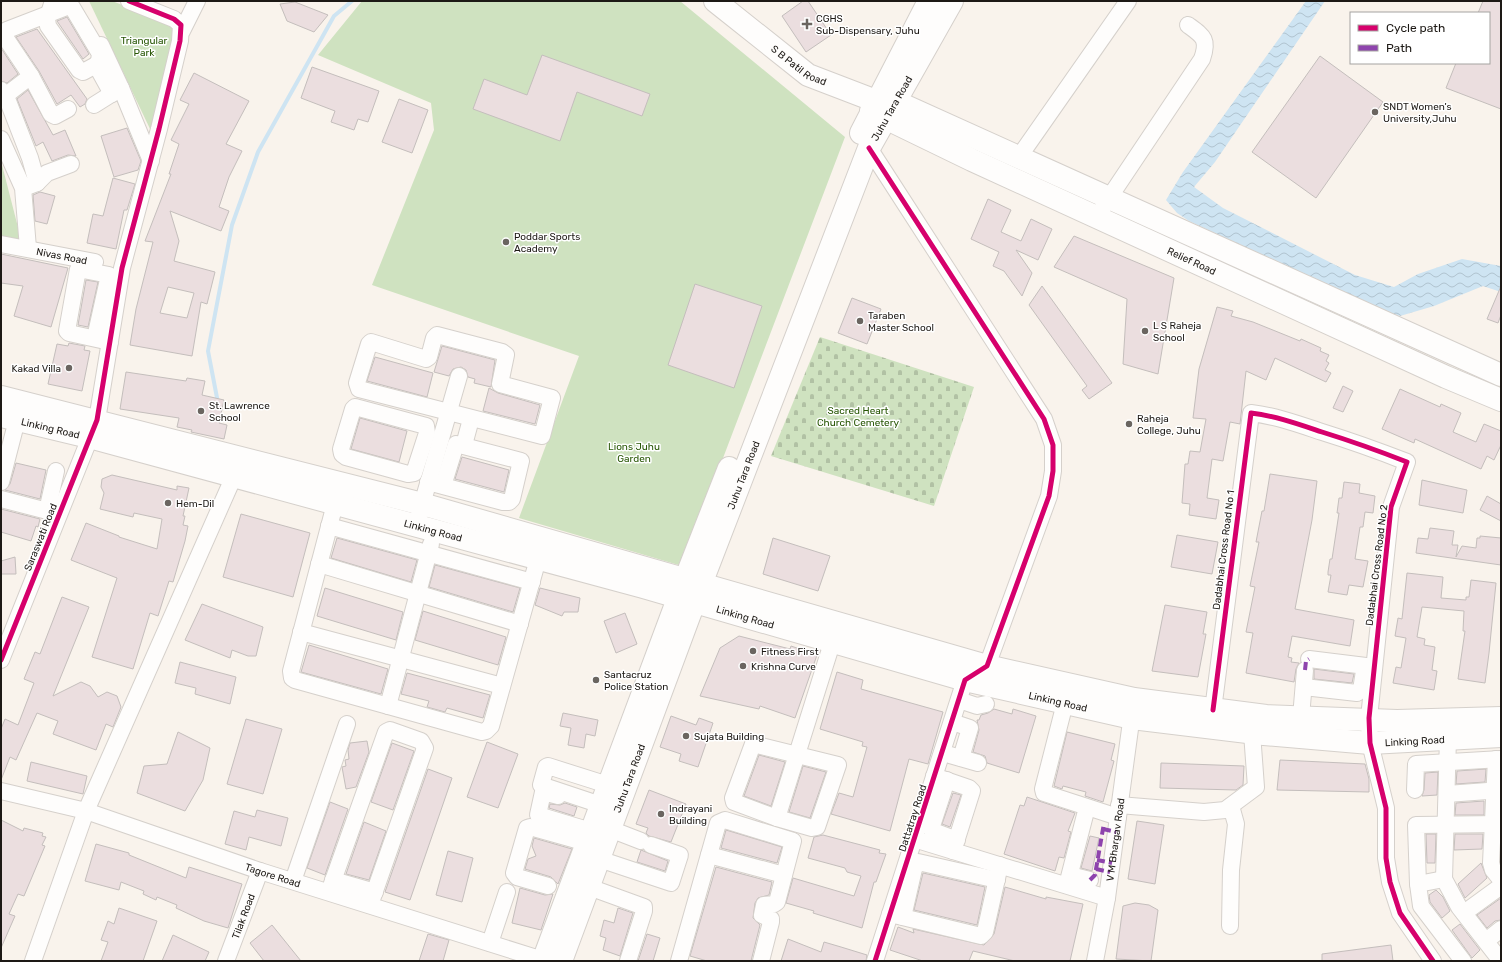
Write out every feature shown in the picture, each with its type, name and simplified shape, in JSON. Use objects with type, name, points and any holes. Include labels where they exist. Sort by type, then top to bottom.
[{"type":"main road","name":"S B Patil Road","points":[[715,1],[808,75],[879,105]]},
{"type":"main road","name":"Juhu Tara Road","points":[[689,591],[868,148],[879,105],[929,1]]},
{"type":"main road","name":"Juhu Tara Road","points":[[548,961],[565,888],[597,841],[864,125],[952,1]]},
{"type":"main road","points":[[879,105],[980,140],[1501,375]]},
{"type":"main road","name":"Relief Road","points":[[879,105],[972,160],[1446,377],[1501,400]]},
{"type":"main road","points":[[972,160],[980,140]]},
{"type":"main road","name":"Linking Road","points":[[1,397],[93,429],[281,479],[340,483],[422,504],[630,574],[689,591],[987,666],[1133,709],[1213,710],[1240,725],[1266,716],[1369,718],[1397,721],[1501,718]]},
{"type":"main road","name":"Linking Road","points":[[9,418],[93,429]]},
{"type":"main road","name":"Linking Road","points":[[281,479],[335,504],[426,529],[538,559],[630,574]]},
{"type":"main road","points":[[335,504],[340,483]]},
{"type":"main road","name":"Linking Road","points":[[689,591],[962,690],[1065,703],[1133,709],[1370,743],[1501,736]]},
{"type":"main road","name":"Juhu Tara Road","points":[[597,841],[600,806],[608,785],[652,691]]},
{"type":"street","points":[[80,1],[117,91],[151,161]]},
{"type":"street","points":[[129,1],[174,19],[181,25],[182,31]]},
{"type":"street","points":[[110,302],[122,268],[151,161],[182,31],[197,1]]},
{"type":"street","points":[[1019,157],[1128,1]]},
{"type":"street","points":[[51,7],[47,19],[48,26],[79,70],[83,72],[96,65],[99,61],[100,54],[73,8],[69,6],[51,7],[4,33],[5,37],[31,76],[51,114],[55,116],[68,109]]},
{"type":"street","points":[[1096,216],[1110,199],[1202,59],[1206,50],[1205,40],[1202,35],[1188,25]]},
{"type":"street","points":[[96,65],[117,91]]},
{"type":"street","points":[[28,248],[30,158],[3,95],[31,76]]},
{"type":"street","points":[[94,105],[117,91]]},
{"type":"street","points":[[1,139],[30,185]]},
{"type":"street","points":[[868,148],[1044,419],[1053,445],[1053,471],[1049,496],[987,666],[962,690],[977,706],[986,704]]},
{"type":"street","points":[[30,185],[47,173],[71,164]]},
{"type":"street","name":"Nivas Road","points":[[1,244],[28,248],[94,267],[122,268]]},
{"type":"street","points":[[103,340],[70,333],[66,330],[78,269],[94,267],[109,275],[110,302]]},
{"type":"street","name":"Saraswati Road","points":[[1,660],[53,512],[93,429],[103,340],[110,302]]},
{"type":"street","points":[[437,335],[502,352],[506,355],[500,384],[548,396],[553,400],[543,435],[540,437],[471,418],[359,389],[356,383],[369,344],[374,342],[426,358],[429,357],[434,338],[437,335]]},
{"type":"street","points":[[388,706],[429,554],[422,504],[459,376]]},
{"type":"street","points":[[430,476],[426,426],[360,408],[355,407],[353,409],[341,449],[343,456],[408,474],[414,473],[430,476],[503,502],[511,501],[521,467],[521,461],[458,443],[430,476]]},
{"type":"street","name":"Dadabhai Cross Road No 1","points":[[1213,710],[1251,413],[1271,416]]},
{"type":"street","name":"Dadabhai Cross Road No 2","points":[[1271,416],[1373,449],[1407,462],[1391,507],[1370,666],[1370,743],[1386,808],[1386,858],[1390,882],[1400,913],[1433,961]]},
{"type":"street","points":[[1,482],[9,418]]},
{"type":"street","points":[[464,445],[471,418]]},
{"type":"street","points":[[33,961],[86,811],[238,468]]},
{"type":"street","points":[[1,499],[53,512],[56,472]]},
{"type":"street","points":[[335,504],[291,671],[292,678],[388,706],[486,731],[491,726],[538,559]]},
{"type":"street","points":[[329,526],[532,582]]},
{"type":"street","points":[[319,564],[520,624]]},
{"type":"street","points":[[301,632],[502,686]]},
{"type":"street","points":[[777,818],[832,642]]},
{"type":"street","points":[[1301,717],[1304,687],[1307,664],[1370,666],[1360,692],[1304,687]]},
{"type":"street","name":"Dattatray Road","points":[[875,961],[897,915],[914,839],[941,778],[942,752],[962,690]]},
{"type":"street","points":[[1065,703],[1043,789],[1044,793],[1118,811],[1204,812],[1225,810],[1231,806],[1256,787],[1240,725]]},
{"type":"street","name":"V M Bhargav Road","points":[[1095,961],[1107,898],[1133,709]]},
{"type":"street","points":[[952,722],[970,728],[961,758]]},
{"type":"street","points":[[293,881],[347,724]]},
{"type":"street","points":[[331,886],[386,732],[390,730],[421,741],[425,748],[372,899]]},
{"type":"street","points":[[1448,738],[1444,879],[1464,913],[1486,941],[1496,959]]},
{"type":"street","points":[[753,744],[797,754],[836,764],[838,768],[817,827],[812,828],[777,818],[734,802],[733,798],[753,744]]},
{"type":"street","points":[[942,752],[978,763]]},
{"type":"street","points":[[1415,790],[1416,764],[1498,759],[1497,824],[1491,866],[1501,880]]},
{"type":"street","points":[[600,806],[541,785],[546,767],[548,766],[608,785]]},
{"type":"street","points":[[955,846],[972,791],[969,788],[941,778],[932,829],[933,832],[955,846],[999,872]]},
{"type":"street","points":[[1447,794],[1498,790]]},
{"type":"street","name":"Tagore Road","points":[[1,791],[86,811],[293,881],[331,886],[372,899],[490,943],[548,961]]},
{"type":"street","points":[[600,806],[546,792],[543,793],[538,815],[597,841],[670,883],[673,882],[680,855],[646,843],[597,841],[530,827],[527,828],[514,873],[517,877],[644,907],[628,961]]},
{"type":"street","points":[[1230,926],[1231,870],[1236,824],[1231,806]]},
{"type":"street","points":[[1068,880],[1085,815]]},
{"type":"street","points":[[682,960],[718,823],[725,820],[792,840],[777,902],[774,904],[764,905],[762,912],[762,915],[771,919],[771,922],[761,961]]},
{"type":"street","points":[[1463,961],[1421,906],[1418,884],[1416,825],[1497,824]]},
{"type":"street","points":[[914,839],[955,846]]},
{"type":"street","points":[[709,855],[784,875]]},
{"type":"street","points":[[999,872],[985,932],[981,936],[897,915],[918,862],[1068,880],[1090,880]]},
{"type":"street","name":"Tilak Road","points":[[226,961],[260,871]]},
{"type":"street","points":[[1418,884],[1444,879]]},
{"type":"street","points":[[1068,880],[1107,898]]},
{"type":"street","points":[[1464,913],[1501,886]]},
{"type":"street","points":[[490,943],[507,892]]},
{"type":"street","points":[[1486,941],[1501,929]]},
{"type":"green space","name":"Triangular Park","points":[[89,1],[112,1],[178,26],[151,131]]},
{"type":"green space","name":"Lions Juhu Garden","points":[[362,1],[680,1],[845,137],[682,566],[519,518],[579,356],[372,285],[434,130],[431,103],[318,55]]},
{"type":"green space","points":[[1,161],[21,239],[25,245],[1,241]]},
{"type":"green space","name":"Sacred Heart Church Cemetery","points":[[820,337],[974,387],[934,506],[771,456]]},
{"type":"water","points":[[1306,1],[1325,1],[1215,162],[1194,187],[1223,208],[1355,275],[1394,287],[1418,274],[1462,259],[1501,266],[1501,292],[1483,286],[1434,306],[1400,316],[1369,305],[1189,221],[1177,213],[1166,200],[1183,172]]},
{"type":"building","points":[[803,1],[808,1],[831,35],[806,52],[782,16]]},
{"type":"building","points":[[1483,1],[1501,1],[1501,109],[1446,88],[1456,64],[1490,64],[1490,12],[1478,12]]},
{"type":"building","points":[[295,2],[328,15],[314,32],[287,21],[280,4]]},
{"type":"building","points":[[67,17],[89,54],[83,59],[57,21]]},
{"type":"building","points":[[37,29],[87,99],[85,104],[80,107],[71,95],[57,104],[39,71],[16,37]]},
{"type":"building","points":[[1,48],[18,74],[7,83],[1,81]]},
{"type":"building","points":[[542,55],[650,94],[642,116],[577,92],[560,141],[473,109],[484,79],[527,95]]},
{"type":"building","points":[[1320,56],[1383,102],[1316,198],[1252,152]]},
{"type":"building","points":[[312,67],[379,91],[368,122],[358,119],[354,130],[331,122],[335,111],[301,98]]},
{"type":"building","points":[[194,73],[249,101],[226,144],[242,151],[229,177],[219,207],[229,211],[221,231],[170,211],[179,241],[174,261],[215,272],[207,304],[201,302],[192,356],[130,345],[136,309],[153,242],[145,241],[171,174],[169,174],[179,144],[171,140],[189,104],[180,100]],"holes":[[[168,287],[194,293],[187,318],[160,313]]]},
{"type":"building","points":[[28,90],[53,135],[65,130],[76,156],[68,155],[52,161],[43,142],[36,146],[17,99]]},
{"type":"building","points":[[399,99],[428,110],[412,153],[382,142]]},
{"type":"building","points":[[127,128],[141,161],[138,170],[114,177],[101,136]]},
{"type":"building","points":[[113,178],[135,184],[127,210],[124,210],[116,249],[87,243],[93,214],[103,216]]},
{"type":"building","points":[[40,192],[55,196],[47,224],[35,221],[33,195]]},
{"type":"building","points":[[988,199],[1011,210],[1001,232],[1021,241],[1031,219],[1052,229],[1038,260],[1016,250],[1032,273],[1022,296],[1004,271],[993,266],[999,252],[971,239]]},
{"type":"building","name":"L S Raheja School","points":[[1074,236],[1174,278],[1158,374],[1123,364],[1127,299],[1054,267]]},
{"type":"building","points":[[1,254],[68,268],[51,327],[14,316],[23,286],[1,283]]},
{"type":"building","points":[[86,280],[98,282],[88,327],[78,325]]},
{"type":"building","points":[[695,284],[762,306],[734,388],[668,365]]},
{"type":"building","points":[[1042,286],[1112,383],[1089,399],[1082,390],[1087,386],[1029,305]]},
{"type":"building","points":[[1501,286],[1501,315],[1498,323],[1487,319]]},
{"type":"building","name":"Taraben Master School","points":[[852,298],[881,309],[867,344],[838,333]]},
{"type":"building","points":[[1217,307],[1233,311],[1231,316],[1253,322],[1300,341],[1301,339],[1321,348],[1320,351],[1329,355],[1326,361],[1329,363],[1325,370],[1331,373],[1326,382],[1275,358],[1266,380],[1246,371],[1240,424],[1230,422],[1223,461],[1212,459],[1207,498],[1219,500],[1216,519],[1189,515],[1190,504],[1182,503],[1185,464],[1188,464],[1190,451],[1200,452],[1206,419],[1193,418],[1199,369]]},
{"type":"building","name":"Kakad Villa","points":[[69,343],[85,346],[84,350],[90,351],[82,391],[48,384],[57,344],[68,346]]},
{"type":"building","points":[[442,346],[495,360],[491,387],[474,383],[475,379],[468,377],[466,370],[461,367],[453,369],[449,376],[434,372]]},
{"type":"building","points":[[375,357],[433,373],[427,397],[367,381]]},
{"type":"building","points":[[126,372],[186,381],[187,378],[205,381],[202,395],[224,400],[219,423],[227,425],[224,439],[191,432],[192,430],[177,427],[179,418],[120,409]]},
{"type":"building","points":[[1343,386],[1353,391],[1343,412],[1333,408]]},
{"type":"building","points":[[489,388],[498,393],[540,405],[535,424],[483,411]]},
{"type":"building","points":[[1400,389],[1440,407],[1441,404],[1461,413],[1453,432],[1476,442],[1484,424],[1501,431],[1501,445],[1494,460],[1487,456],[1481,469],[1415,439],[1414,443],[1382,429]]},
{"type":"building","points":[[360,418],[407,431],[399,462],[351,449]]},
{"type":"building","points":[[462,457],[509,470],[504,492],[455,479]]},
{"type":"building","points":[[16,463],[46,470],[40,499],[5,490],[10,484]]},
{"type":"building","points":[[1270,474],[1317,481],[1312,520],[1295,609],[1354,620],[1350,646],[1292,636],[1288,657],[1292,658],[1291,662],[1299,663],[1296,669],[1294,682],[1246,673],[1253,633],[1246,632],[1255,587],[1250,586],[1259,542],[1256,542],[1262,511],[1264,511]]},
{"type":"building","points":[[112,475],[177,490],[177,486],[189,488],[183,516],[185,516],[183,525],[188,526],[173,582],[169,581],[158,616],[150,613],[133,669],[92,657],[117,578],[71,560],[86,523],[119,537],[157,549],[162,519],[134,513],[133,517],[100,509],[104,493],[101,487],[102,479]]},
{"type":"building","points":[[1422,480],[1467,490],[1463,513],[1419,505]]},
{"type":"building","points":[[1344,482],[1360,484],[1359,493],[1375,496],[1373,513],[1365,512],[1363,527],[1360,527],[1355,559],[1368,561],[1363,587],[1349,585],[1347,595],[1328,592],[1331,575],[1328,575],[1328,572],[1330,559],[1332,559],[1339,513],[1337,513],[1339,498],[1342,498]]},
{"type":"building","points":[[1487,496],[1501,504],[1501,521],[1480,510]]},
{"type":"building","points":[[1,509],[40,519],[31,541],[1,532]]},
{"type":"building","points":[[241,514],[310,533],[293,597],[223,577]]},
{"type":"building","points":[[1430,528],[1454,531],[1452,545],[1458,545],[1456,557],[1462,546],[1476,548],[1477,538],[1480,538],[1480,536],[1501,538],[1501,565],[1416,553],[1418,538],[1428,539]]},
{"type":"building","points":[[1177,535],[1218,542],[1212,574],[1171,567]]},
{"type":"building","points":[[337,538],[417,560],[411,582],[331,558]]},
{"type":"building","points":[[773,538],[830,556],[818,591],[763,574]]},
{"type":"building","points":[[15,557],[16,574],[1,574],[1,561]]},
{"type":"building","points":[[435,565],[520,588],[513,612],[429,587]]},
{"type":"building","points":[[1407,573],[1443,577],[1441,598],[1466,600],[1466,597],[1469,597],[1471,580],[1496,583],[1485,683],[1458,679],[1465,631],[1463,631],[1464,611],[1422,607],[1417,637],[1425,639],[1424,645],[1435,647],[1432,670],[1437,671],[1434,690],[1393,683],[1396,667],[1401,668],[1406,638],[1395,636],[1398,618],[1402,619]]},
{"type":"building","points":[[325,588],[403,612],[396,640],[317,616]]},
{"type":"building","points":[[540,588],[580,598],[578,612],[564,612],[562,616],[535,605]]},
{"type":"building","points":[[62,597],[89,607],[53,696],[81,682],[90,686],[98,697],[107,692],[117,696],[121,707],[113,727],[106,724],[96,750],[53,734],[58,721],[37,713],[16,760],[10,757],[1,780],[1,729],[5,719],[18,725],[34,683],[24,679],[35,652],[40,654]]},
{"type":"building","points":[[202,604],[263,627],[256,656],[248,656],[232,650],[230,658],[185,640]]},
{"type":"building","points":[[1165,605],[1207,612],[1203,634],[1206,634],[1198,677],[1152,671]]},
{"type":"building","points":[[423,611],[506,637],[498,665],[415,640]]},
{"type":"building","points":[[625,613],[637,644],[616,653],[604,621]]},
{"type":"building","name":"Krishna Curve","points":[[739,636],[790,649],[791,646],[817,655],[795,718],[760,706],[759,709],[700,696],[720,648]]},
{"type":"building","points":[[309,645],[388,669],[381,694],[301,672]]},
{"type":"building","points":[[180,662],[236,677],[230,704],[195,694],[196,688],[175,683]]},
{"type":"building","points":[[1314,669],[1354,674],[1352,683],[1314,679]]},
{"type":"building","points":[[837,672],[863,680],[861,689],[943,712],[928,764],[909,759],[890,831],[831,814],[839,793],[853,797],[867,747],[862,746],[863,742],[820,729]]},
{"type":"building","points":[[407,673],[490,695],[483,718],[447,708],[445,712],[427,707],[429,701],[401,694]]},
{"type":"building","points":[[994,709],[1012,714],[1013,709],[1036,716],[1019,773],[987,763],[985,756],[973,752],[979,730],[977,720],[979,720],[981,715]]},
{"type":"building","points":[[563,713],[598,720],[595,736],[586,734],[584,748],[568,745],[571,728],[560,726]]},
{"type":"building","name":"Sujata Building","points":[[671,716],[696,725],[699,718],[713,723],[698,767],[679,761],[681,754],[660,747]]},
{"type":"building","points":[[246,719],[282,729],[263,794],[227,784]]},
{"type":"building","points":[[178,732],[210,748],[203,780],[185,811],[137,793],[144,766],[167,764]]},
{"type":"building","points":[[1067,732],[1115,744],[1111,760],[1114,761],[1103,802],[1085,796],[1086,792],[1063,786],[1062,789],[1054,786]]},
{"type":"building","points":[[367,741],[369,752],[356,787],[346,789],[342,767],[346,766],[345,760],[349,759],[348,750],[350,743]]},
{"type":"building","points":[[487,742],[518,754],[498,808],[467,797]]},
{"type":"building","points":[[392,743],[414,751],[393,810],[371,802]]},
{"type":"building","points":[[759,755],[785,762],[771,806],[744,796]]},
{"type":"building","points":[[1280,760],[1365,764],[1369,779],[1369,792],[1277,790]]},
{"type":"building","points":[[31,762],[87,776],[83,794],[27,781]]},
{"type":"building","points":[[1161,763],[1244,766],[1243,785],[1236,790],[1160,788]]},
{"type":"building","points":[[803,766],[826,772],[810,818],[789,812]]},
{"type":"building","points":[[428,769],[452,778],[410,900],[385,892]]},
{"type":"building","points":[[1486,769],[1485,782],[1456,784],[1457,771]]},
{"type":"building","points":[[1438,772],[1437,795],[1422,796],[1424,790],[1425,773]]},
{"type":"building","name":"Indrayani Building","points":[[649,790],[686,804],[671,842],[649,836],[646,833],[648,828],[636,824]]},
{"type":"building","points":[[953,793],[961,795],[950,827],[942,824]]},
{"type":"building","points":[[1027,797],[1075,813],[1068,831],[1071,832],[1064,858],[1059,857],[1055,871],[1004,854],[1020,805],[1024,806]]},
{"type":"building","points":[[1484,801],[1484,815],[1455,815],[1456,803]]},
{"type":"building","points":[[330,802],[348,809],[325,875],[307,868]]},
{"type":"building","points":[[565,803],[577,807],[574,816],[549,808],[550,804],[560,805]]},
{"type":"building","points":[[257,810],[288,818],[281,846],[249,837],[246,850],[225,844],[234,811],[255,817]]},
{"type":"building","points":[[1,820],[23,831],[24,828],[43,833],[42,836],[46,837],[42,845],[45,846],[24,896],[18,894],[9,914],[15,916],[1,948]]},
{"type":"building","points":[[1137,821],[1164,825],[1155,884],[1128,879]]},
{"type":"building","points":[[364,822],[386,831],[369,880],[346,874]]},
{"type":"building","points":[[726,830],[782,847],[777,863],[721,848]]},
{"type":"building","points":[[1426,834],[1436,834],[1435,863],[1427,863]]},
{"type":"building","points":[[1455,834],[1483,834],[1482,849],[1454,850]]},
{"type":"building","points":[[823,835],[880,850],[879,853],[886,854],[876,882],[874,882],[862,928],[786,903],[793,878],[854,896],[861,876],[847,872],[845,868],[808,858],[814,837]]},
{"type":"building","points":[[1090,836],[1099,838],[1092,871],[1081,868]]},
{"type":"building","points":[[534,838],[572,849],[558,884],[551,877],[525,869],[528,859],[536,856],[532,846]]},
{"type":"building","points":[[96,844],[129,853],[129,855],[186,878],[189,867],[242,884],[228,928],[204,921],[176,908],[177,905],[157,897],[156,900],[143,894],[144,891],[121,882],[119,890],[85,881]]},
{"type":"building","points":[[641,850],[668,861],[665,871],[637,862]]},
{"type":"building","points":[[448,851],[473,858],[462,902],[436,895]]},
{"type":"building","points":[[1481,863],[1487,878],[1465,898],[1458,884]]},
{"type":"building","points":[[716,867],[772,882],[769,895],[758,898],[755,903],[753,918],[760,925],[751,961],[707,961],[690,956]]},
{"type":"building","points":[[923,873],[985,887],[977,925],[914,910]]},
{"type":"building","points":[[1005,887],[1046,899],[1046,897],[1083,904],[1070,961],[1015,961],[973,951],[969,961],[923,961],[890,950],[898,927],[914,933],[913,929],[984,945],[994,934]]},
{"type":"building","points":[[520,888],[545,895],[553,894],[541,930],[512,923]]},
{"type":"building","points":[[1436,890],[1443,897],[1450,911],[1442,918],[1430,902],[1429,895]]},
{"type":"building","points":[[1501,898],[1501,920],[1495,921],[1487,928],[1477,915]]},
{"type":"building","points":[[1135,903],[1149,905],[1158,910],[1151,961],[1116,959],[1123,906]]},
{"type":"building","points":[[119,908],[157,921],[143,961],[101,961],[108,942],[101,940],[108,921],[114,924]]},
{"type":"building","points":[[618,908],[633,913],[620,956],[603,950],[606,938],[600,936],[604,920],[614,923]]},
{"type":"building","points":[[1460,924],[1480,950],[1472,958],[1452,930]]},
{"type":"building","points":[[272,925],[301,961],[264,961],[250,943]]},
{"type":"building","points":[[428,934],[449,940],[443,961],[419,961]]},
{"type":"building","points":[[647,934],[660,938],[653,961],[638,961]]},
{"type":"building","points":[[173,935],[209,952],[205,961],[162,961]]},
{"type":"building","points":[[788,939],[821,952],[824,942],[867,955],[866,961],[781,961]]},
{"type":"building","points":[[1391,945],[1393,961],[1322,961],[1322,954]]},
{"type":"waterway","points":[[218,403],[208,351],[232,225],[258,152],[334,16],[352,1]]},
{"type":"marked path","points":[[1305,670],[1306,661],[1309,659]]},
{"type":"marked path","points":[[1090,880],[1095,875],[1104,823]]},
{"type":"marked path","points":[[1103,829],[1116,832]]},
{"type":"marked path","points":[[1097,860],[1112,863]]},
{"type":"marked path","points":[[1096,869],[1110,872]]},
{"type":"cycle path","points":[[1,660],[97,420],[122,268],[159,129],[180,41],[181,25],[174,19],[129,1]]},
{"type":"cycle path","points":[[869,148],[1044,419],[1053,445],[1053,471],[1049,496],[987,666],[965,680],[875,961]]},
{"type":"cycle path","points":[[1213,710],[1251,413],[1296,423],[1407,462],[1391,507],[1369,718],[1370,743],[1386,808],[1386,858],[1390,882],[1400,913],[1433,961]]},
{"type":"place","name":"CGHS Sub-Dispensary, Juhu","points":[[807,24]]},
{"type":"place","name":"SNDT Women's University,Juhu","points":[[1375,112]]},
{"type":"place","name":"Poddar Sports Academy","points":[[506,242]]},
{"type":"place","name":"Taraben Master School","points":[[860,321]]},
{"type":"place","name":"L S Raheja School","points":[[1145,331]]},
{"type":"place","name":"Kakad Villa","points":[[69,368]]},
{"type":"place","name":"St. Lawrence School","points":[[201,411]]},
{"type":"place","name":"Raheja College, Juhu","points":[[1129,424]]},
{"type":"place","name":"Hem-Dil","points":[[168,503]]},
{"type":"place","name":"Fitness First","points":[[753,651]]},
{"type":"place","name":"Krishna Curve","points":[[743,666]]},
{"type":"place","name":"Santacruz Police Station","points":[[596,680]]},
{"type":"place","name":"Sujata Building","points":[[686,736]]},
{"type":"place","name":"Indrayani Building","points":[[661,814]]}]
